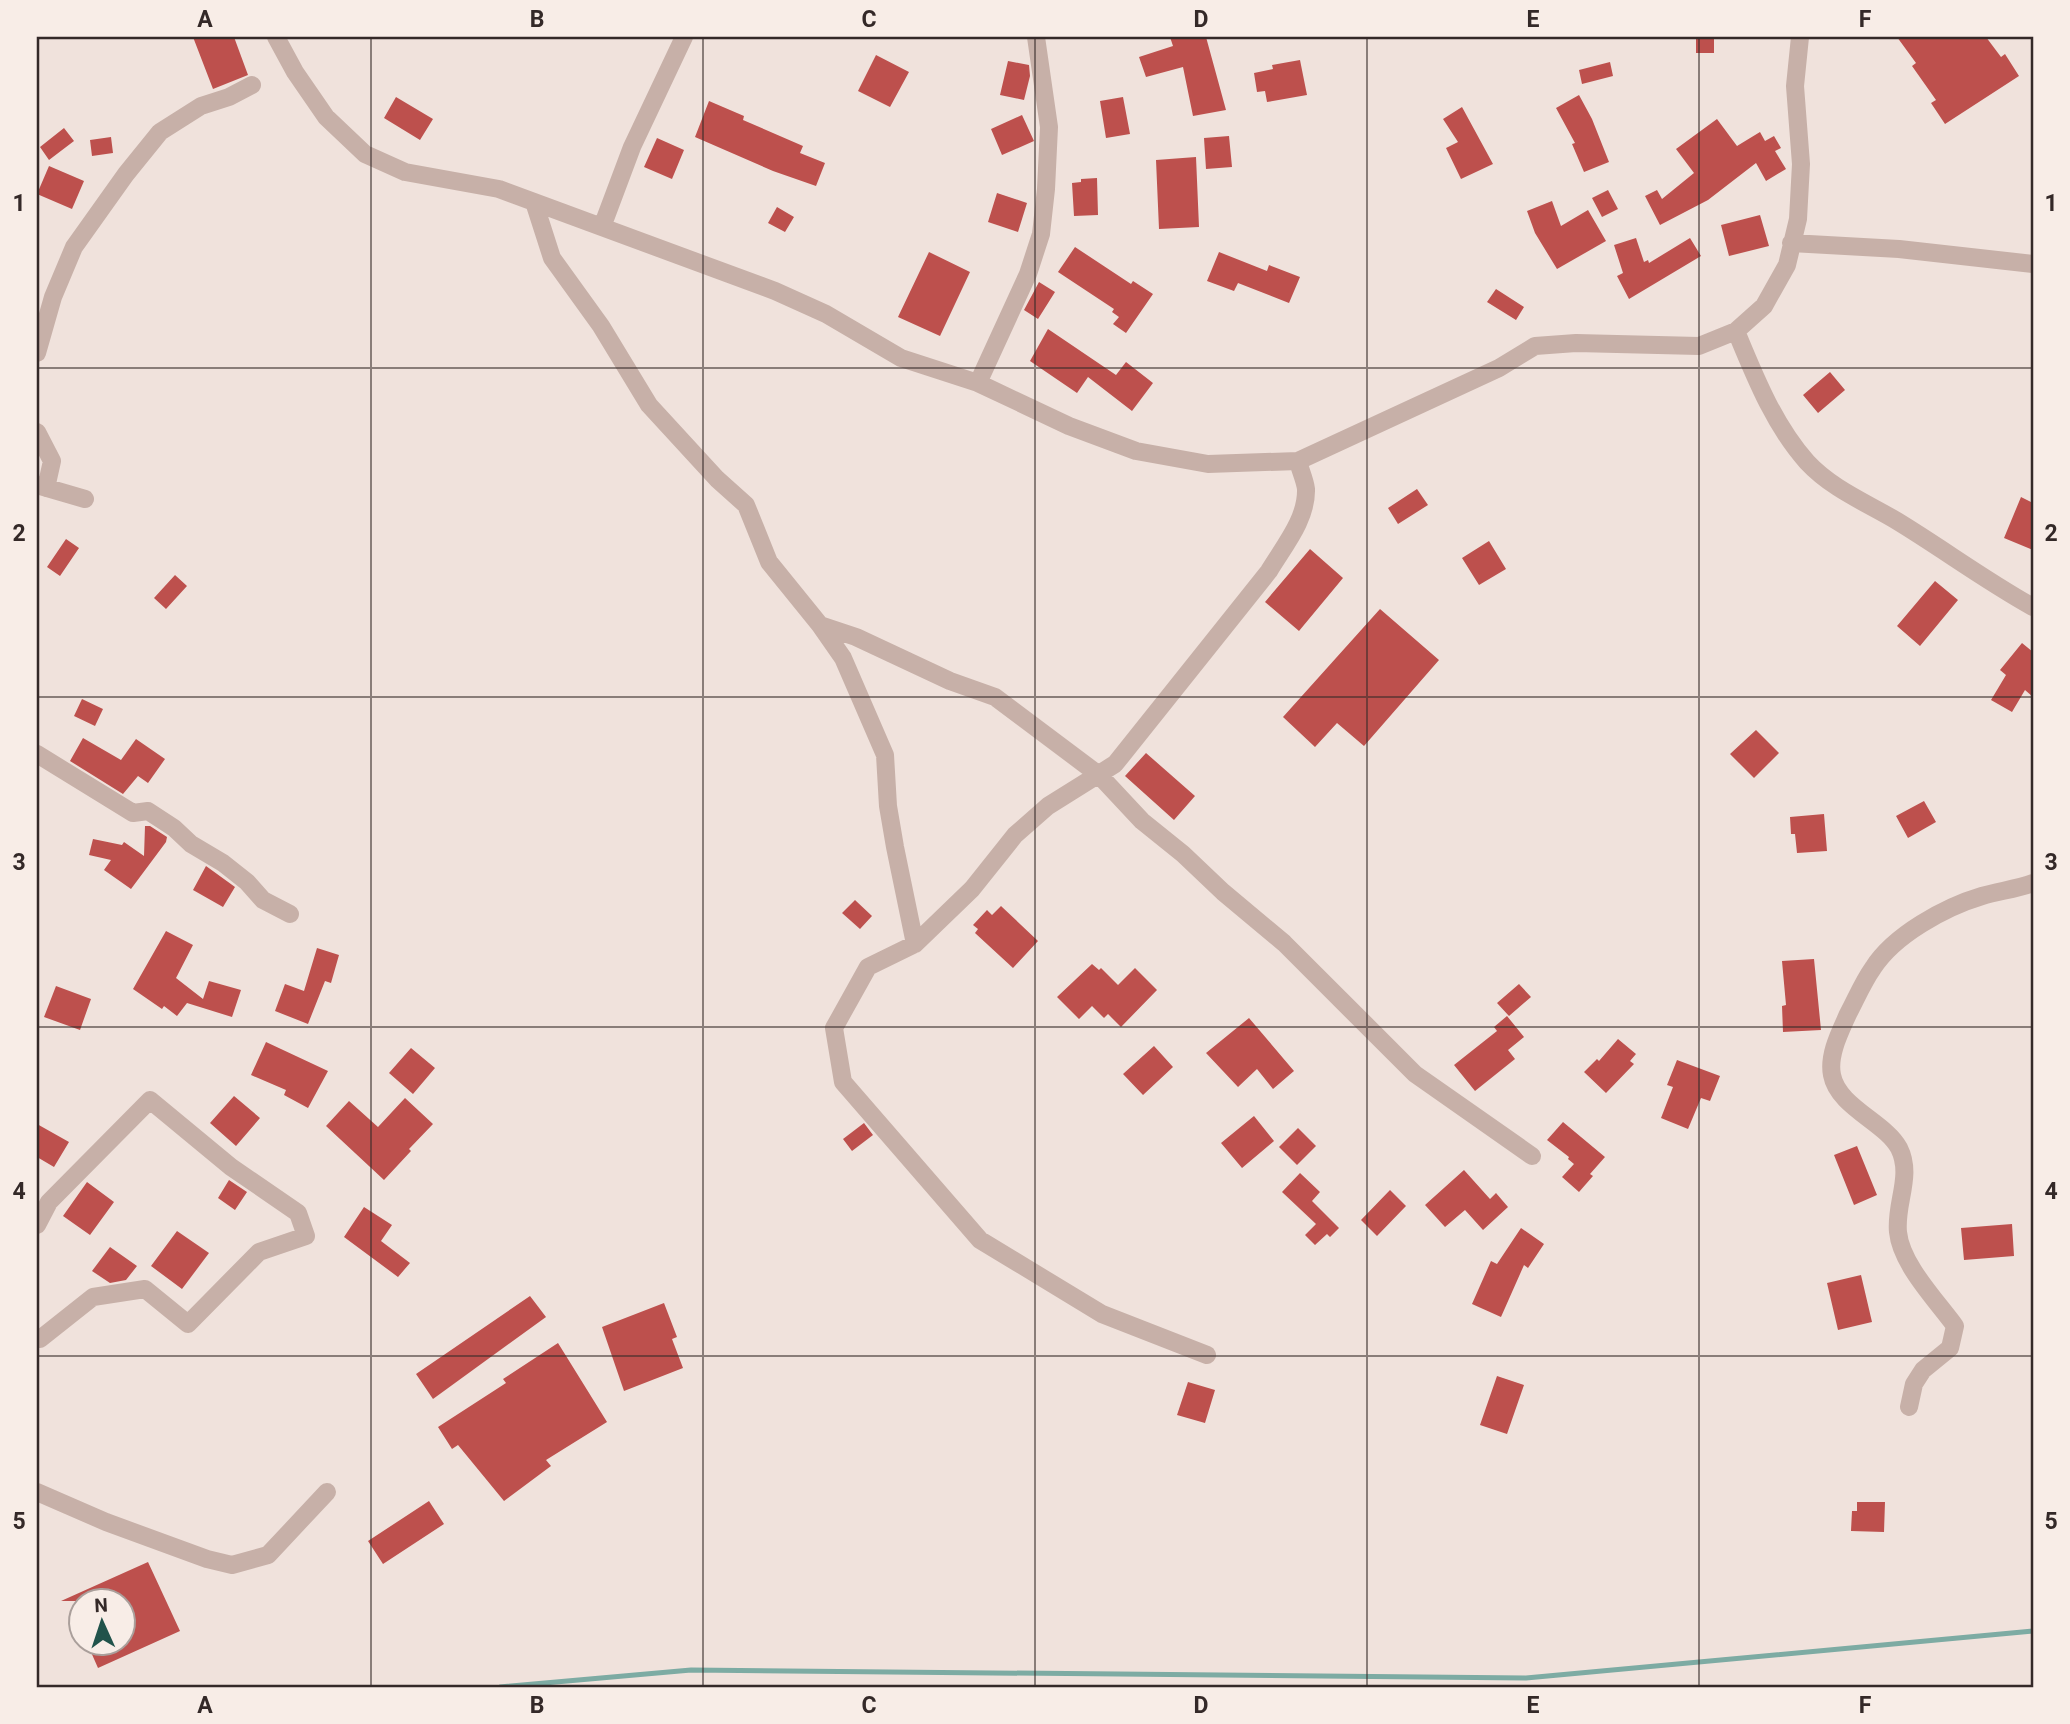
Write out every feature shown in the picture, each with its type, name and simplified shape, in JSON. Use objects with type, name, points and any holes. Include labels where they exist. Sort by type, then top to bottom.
[{"type":"street","points":[[276,37],[295,72],[327,117],[365,154],[405,172],[499,189],[775,291],[826,314],[901,358],[978,383],[1069,426],[1136,451],[1208,464],[1298,461],[1499,368],[1535,346],[1576,343],[1699,346],[1736,331],[1764,306],[1787,265],[1798,219],[1801,164],[1794,86],[1800,37]]},
{"type":"street","points":[[602,227],[632,146],[684,37]]},
{"type":"street","points":[[978,383],[1028,274],[1041,234],[1049,127],[1036,37]]},
{"type":"street","points":[[37,353],[53,297],[74,247],[126,174],[160,132],[201,106],[229,97],[252,85]]},
{"type":"street","points":[[534,202],[552,258],[601,326],[649,405],[717,479],[746,505],[769,562],[820,625],[843,659],[885,755],[888,806],[915,944]]},
{"type":"street","points":[[1791,243],[1899,249],[2033,264]]},
{"type":"street","points":[[1736,331],[1787,437],[1809,464],[1844,492],[1898,522],[2033,607]]},
{"type":"street","points":[[37,432],[52,461],[41,487],[85,499]]},
{"type":"street","points":[[1207,1355],[1102,1314],[980,1240],[843,1082],[834,1028],[868,967],[915,944],[972,890],[1015,835],[1048,806],[1115,764],[1269,571],[1302,516],[1306,488],[1298,461]]},
{"type":"street","points":[[820,625],[856,637],[950,681],[995,697],[1099,775],[1142,821],[1284,943],[1415,1074],[1532,1156]]},
{"type":"street","points":[[37,754],[133,813],[148,811],[174,828],[191,844],[223,863],[247,882],[263,900],[290,914]]},
{"type":"street","points":[[1909,1407],[1914,1384],[1923,1370],[1950,1348],[1955,1326],[1910,1266],[1903,1250],[1898,1232],[1905,1167],[1898,1147],[1886,1133],[1858,1112],[1842,1092],[1832,1076],[1833,1053],[1842,1028],[1874,966],[1897,940],[1947,909],[2033,883]]},
{"type":"street","points":[[37,1225],[49,1202],[150,1100],[231,1167],[299,1213],[306,1236],[259,1252],[188,1324],[145,1289],[93,1297],[37,1339]]},
{"type":"street","points":[[37,1492],[106,1522],[207,1559],[232,1565],[268,1555],[327,1492]]},
{"type":"building","points":[[193,37],[234,37],[248,75],[213,89]]},
{"type":"building","points":[[1170,37],[1206,37],[1226,110],[1193,116],[1183,67],[1146,77],[1139,57],[1173,46]]},
{"type":"building","points":[[1897,37],[1986,37],[2001,57],[2005,54],[2019,76],[1945,124],[1931,103],[1936,100],[1912,66],[1916,63]]},
{"type":"building","points":[[1696,38],[1714,38],[1714,53],[1696,53]]},
{"type":"building","points":[[876,55],[909,72],[890,107],[858,91]]},
{"type":"building","points":[[1300,60],[1307,95],[1267,102],[1265,91],[1257,92],[1254,73],[1273,69],[1272,65]]},
{"type":"building","points":[[1008,61],[1029,65],[1030,76],[1024,100],[1000,95]]},
{"type":"building","points":[[1610,62],[1613,76],[1582,84],[1579,70]]},
{"type":"building","points":[[1579,95],[1609,162],[1584,172],[1572,144],[1575,143],[1556,108]]},
{"type":"building","points":[[396,97],[433,119],[420,140],[384,118]]},
{"type":"building","points":[[1123,97],[1130,134],[1106,138],[1100,101]]},
{"type":"building","points":[[709,101],[744,116],[743,120],[803,146],[800,153],[825,163],[816,186],[773,171],[695,137]]},
{"type":"building","points":[[1462,107],[1493,164],[1461,179],[1446,148],[1458,142],[1443,119]]},
{"type":"building","points":[[1022,115],[1034,141],[1002,155],[991,129]]},
{"type":"building","points":[[1717,119],[1737,146],[1760,132],[1765,141],[1774,136],[1781,148],[1775,151],[1786,169],[1766,181],[1756,163],[1708,200],[1660,225],[1645,196],[1657,190],[1662,199],[1694,173],[1676,149]]},
{"type":"building","points":[[64,128],[74,141],[49,160],[40,147]]},
{"type":"building","points":[[1229,136],[1232,167],[1206,169],[1204,138]]},
{"type":"building","points":[[111,137],[113,153],[92,156],[90,140]]},
{"type":"building","points":[[657,138],[684,150],[672,179],[644,167]]},
{"type":"building","points":[[1196,157],[1199,227],[1159,229],[1156,160]]},
{"type":"building","points":[[49,166],[84,181],[72,209],[37,194]]},
{"type":"building","points":[[1097,178],[1098,215],[1074,216],[1072,183],[1081,182],[1081,179]]},
{"type":"building","points":[[1608,190],[1618,209],[1602,217],[1592,198]]},
{"type":"building","points":[[997,193],[1027,203],[1018,232],[988,222]]},
{"type":"building","points":[[1552,201],[1561,226],[1588,210],[1606,241],[1557,269],[1535,233],[1527,211]]},
{"type":"building","points":[[777,207],[794,217],[785,232],[768,223]]},
{"type":"building","points":[[1760,215],[1769,246],[1729,256],[1721,225]]},
{"type":"building","points":[[1636,238],[1644,262],[1648,260],[1649,263],[1690,238],[1701,256],[1629,299],[1617,276],[1623,273],[1614,245]]},
{"type":"building","points":[[1075,247],[1131,284],[1133,281],[1153,294],[1126,333],[1113,324],[1119,317],[1112,312],[1114,309],[1058,272]]},
{"type":"building","points":[[929,252],[970,272],[940,336],[898,317]]},
{"type":"building","points":[[1219,252],[1267,271],[1269,265],[1300,277],[1289,303],[1238,283],[1234,291],[1207,281]]},
{"type":"building","points":[[1039,282],[1055,292],[1038,319],[1024,310]]},
{"type":"building","points":[[1496,289],[1524,307],[1516,320],[1487,302]]},
{"type":"building","points":[[1048,329],[1116,375],[1126,362],[1153,383],[1132,411],[1088,377],[1077,393],[1030,361]]},
{"type":"building","points":[[1830,372],[1845,390],[1818,413],[1803,395]]},
{"type":"building","points":[[1417,489],[1428,505],[1398,524],[1388,508]]},
{"type":"building","points":[[2021,497],[2033,503],[2033,550],[2004,538]]},
{"type":"building","points":[[66,539],[79,548],[60,576],[47,567]]},
{"type":"building","points":[[1489,541],[1506,569],[1479,585],[1462,558]]},
{"type":"building","points":[[1310,549],[1343,578],[1299,631],[1265,602]]},
{"type":"building","points":[[175,575],[187,586],[166,609],[154,598]]},
{"type":"building","points":[[1935,581],[1958,600],[1920,646],[1897,626]]},
{"type":"building","points":[[1380,609],[1439,660],[1364,746],[1337,723],[1315,747],[1283,717]]},
{"type":"building","points":[[2022,643],[2033,652],[2033,697],[2025,690],[2012,712],[1991,700],[2006,675],[2000,670]]},
{"type":"building","points":[[82,699],[103,709],[95,726],[74,716]]},
{"type":"building","points":[[1756,730],[1779,753],[1754,778],[1730,754]]},
{"type":"building","points":[[83,738],[121,760],[136,739],[165,759],[148,783],[138,776],[123,794],[70,761]]},
{"type":"building","points":[[1146,753],[1195,796],[1174,820],[1125,776]]},
{"type":"building","points":[[1924,801],[1936,822],[1908,838],[1896,816]]},
{"type":"building","points":[[1824,814],[1827,851],[1797,853],[1795,834],[1791,834],[1790,817]]},
{"type":"building","points":[[145,826],[150,826],[167,837],[166,842],[131,889],[104,870],[111,860],[89,855],[93,839],[122,845],[124,842],[144,856]]},
{"type":"building","points":[[206,866],[235,887],[223,907],[193,890]]},
{"type":"building","points":[[855,900],[872,916],[860,929],[842,913]]},
{"type":"building","points":[[1001,906],[1038,941],[1013,968],[975,933],[978,929],[973,925],[987,910],[992,915]]},
{"type":"building","points":[[166,931],[193,945],[176,978],[203,999],[209,981],[241,990],[232,1017],[187,1003],[177,1016],[133,989]]},
{"type":"building","points":[[317,948],[339,955],[331,983],[325,981],[308,1024],[275,1011],[285,984],[304,991]]},
{"type":"building","points":[[1814,959],[1821,1030],[1783,1032],[1782,1006],[1786,1005],[1782,961]]},
{"type":"building","points":[[1092,964],[1099,970],[1101,968],[1118,985],[1135,968],[1157,990],[1121,1027],[1108,1014],[1104,1018],[1092,1006],[1079,1019],[1057,997]]},
{"type":"building","points":[[1519,984],[1531,997],[1509,1016],[1497,1003]]},
{"type":"building","points":[[56,986],[91,999],[80,1030],[44,1017]]},
{"type":"building","points":[[1507,1016],[1524,1037],[1508,1050],[1515,1059],[1475,1091],[1454,1065],[1497,1031],[1494,1027]]},
{"type":"building","points":[[1249,1018],[1294,1071],[1273,1089],[1257,1069],[1238,1087],[1206,1053]]},
{"type":"building","points":[[1618,1039],[1636,1054],[1630,1061],[1634,1064],[1606,1093],[1584,1072],[1597,1059],[1599,1061]]},
{"type":"building","points":[[266,1042],[328,1071],[308,1108],[284,1095],[286,1090],[251,1075]]},
{"type":"building","points":[[1154,1046],[1173,1067],[1143,1095],[1123,1074]]},
{"type":"building","points":[[411,1048],[435,1068],[413,1094],[389,1073]]},
{"type":"building","points":[[1677,1060],[1720,1076],[1710,1101],[1701,1098],[1688,1129],[1661,1118],[1673,1087],[1667,1085]]},
{"type":"building","points":[[234,1096],[260,1118],[236,1146],[210,1123]]},
{"type":"building","points":[[405,1098],[433,1124],[384,1180],[326,1126],[349,1101],[378,1127]]},
{"type":"building","points":[[1254,1116],[1274,1141],[1242,1168],[1221,1143]]},
{"type":"building","points":[[1563,1122],[1605,1157],[1579,1192],[1562,1177],[1574,1164],[1547,1140]]},
{"type":"building","points":[[864,1123],[873,1135],[852,1151],[843,1139]]},
{"type":"building","points":[[37,1124],[69,1142],[54,1167],[37,1157]]},
{"type":"building","points":[[1298,1128],[1316,1146],[1297,1165],[1279,1147]]},
{"type":"building","points":[[1857,1146],[1877,1195],[1854,1205],[1834,1155]]},
{"type":"building","points":[[1464,1170],[1490,1199],[1496,1193],[1508,1207],[1483,1230],[1465,1210],[1445,1227],[1425,1205]]},
{"type":"building","points":[[1300,1173],[1320,1192],[1312,1201],[1339,1228],[1330,1237],[1327,1234],[1315,1245],[1305,1235],[1316,1224],[1282,1192]]},
{"type":"building","points":[[229,1180],[247,1192],[235,1210],[218,1198]]},
{"type":"building","points":[[87,1182],[114,1202],[90,1235],[63,1216]]},
{"type":"building","points":[[1390,1190],[1406,1206],[1377,1236],[1361,1220]]},
{"type":"building","points":[[364,1207],[392,1225],[381,1241],[410,1263],[398,1277],[344,1237]]},
{"type":"building","points":[[2012,1224],[2014,1256],[1964,1260],[1961,1228]]},
{"type":"building","points":[[1521,1228],[1544,1244],[1528,1268],[1524,1265],[1501,1317],[1472,1304],[1491,1261],[1497,1264]]},
{"type":"building","points":[[177,1231],[209,1253],[182,1289],[151,1266]]},
{"type":"building","points":[[110,1247],[137,1266],[126,1280],[110,1283],[92,1271]]},
{"type":"building","points":[[1861,1275],[1872,1322],[1838,1330],[1827,1283]]},
{"type":"building","points":[[530,1296],[546,1317],[433,1399],[416,1374]]},
{"type":"building","points":[[664,1303],[677,1337],[672,1339],[683,1368],[624,1391],[602,1327]]},
{"type":"building","points":[[558,1343],[607,1422],[546,1460],[551,1466],[504,1501],[458,1445],[452,1449],[438,1427],[506,1383],[503,1379]]},
{"type":"building","points":[[1497,1376],[1524,1385],[1507,1434],[1480,1425]]},
{"type":"building","points":[[1188,1382],[1215,1390],[1205,1423],[1177,1415]]},
{"type":"building","points":[[429,1501],[444,1524],[383,1564],[368,1541]]},
{"type":"building","points":[[1857,1502],[1885,1502],[1884,1532],[1851,1531],[1852,1511],[1857,1511]]},
{"type":"building","points":[[148,1562],[180,1631],[136,1651],[136,1588],[90,1588]]},
{"type":"building","points":[[94,1658],[120,1658],[98,1668]]},
{"type":"waterway","points":[[500,1687],[691,1670],[1526,1678],[2033,1631]]}]
